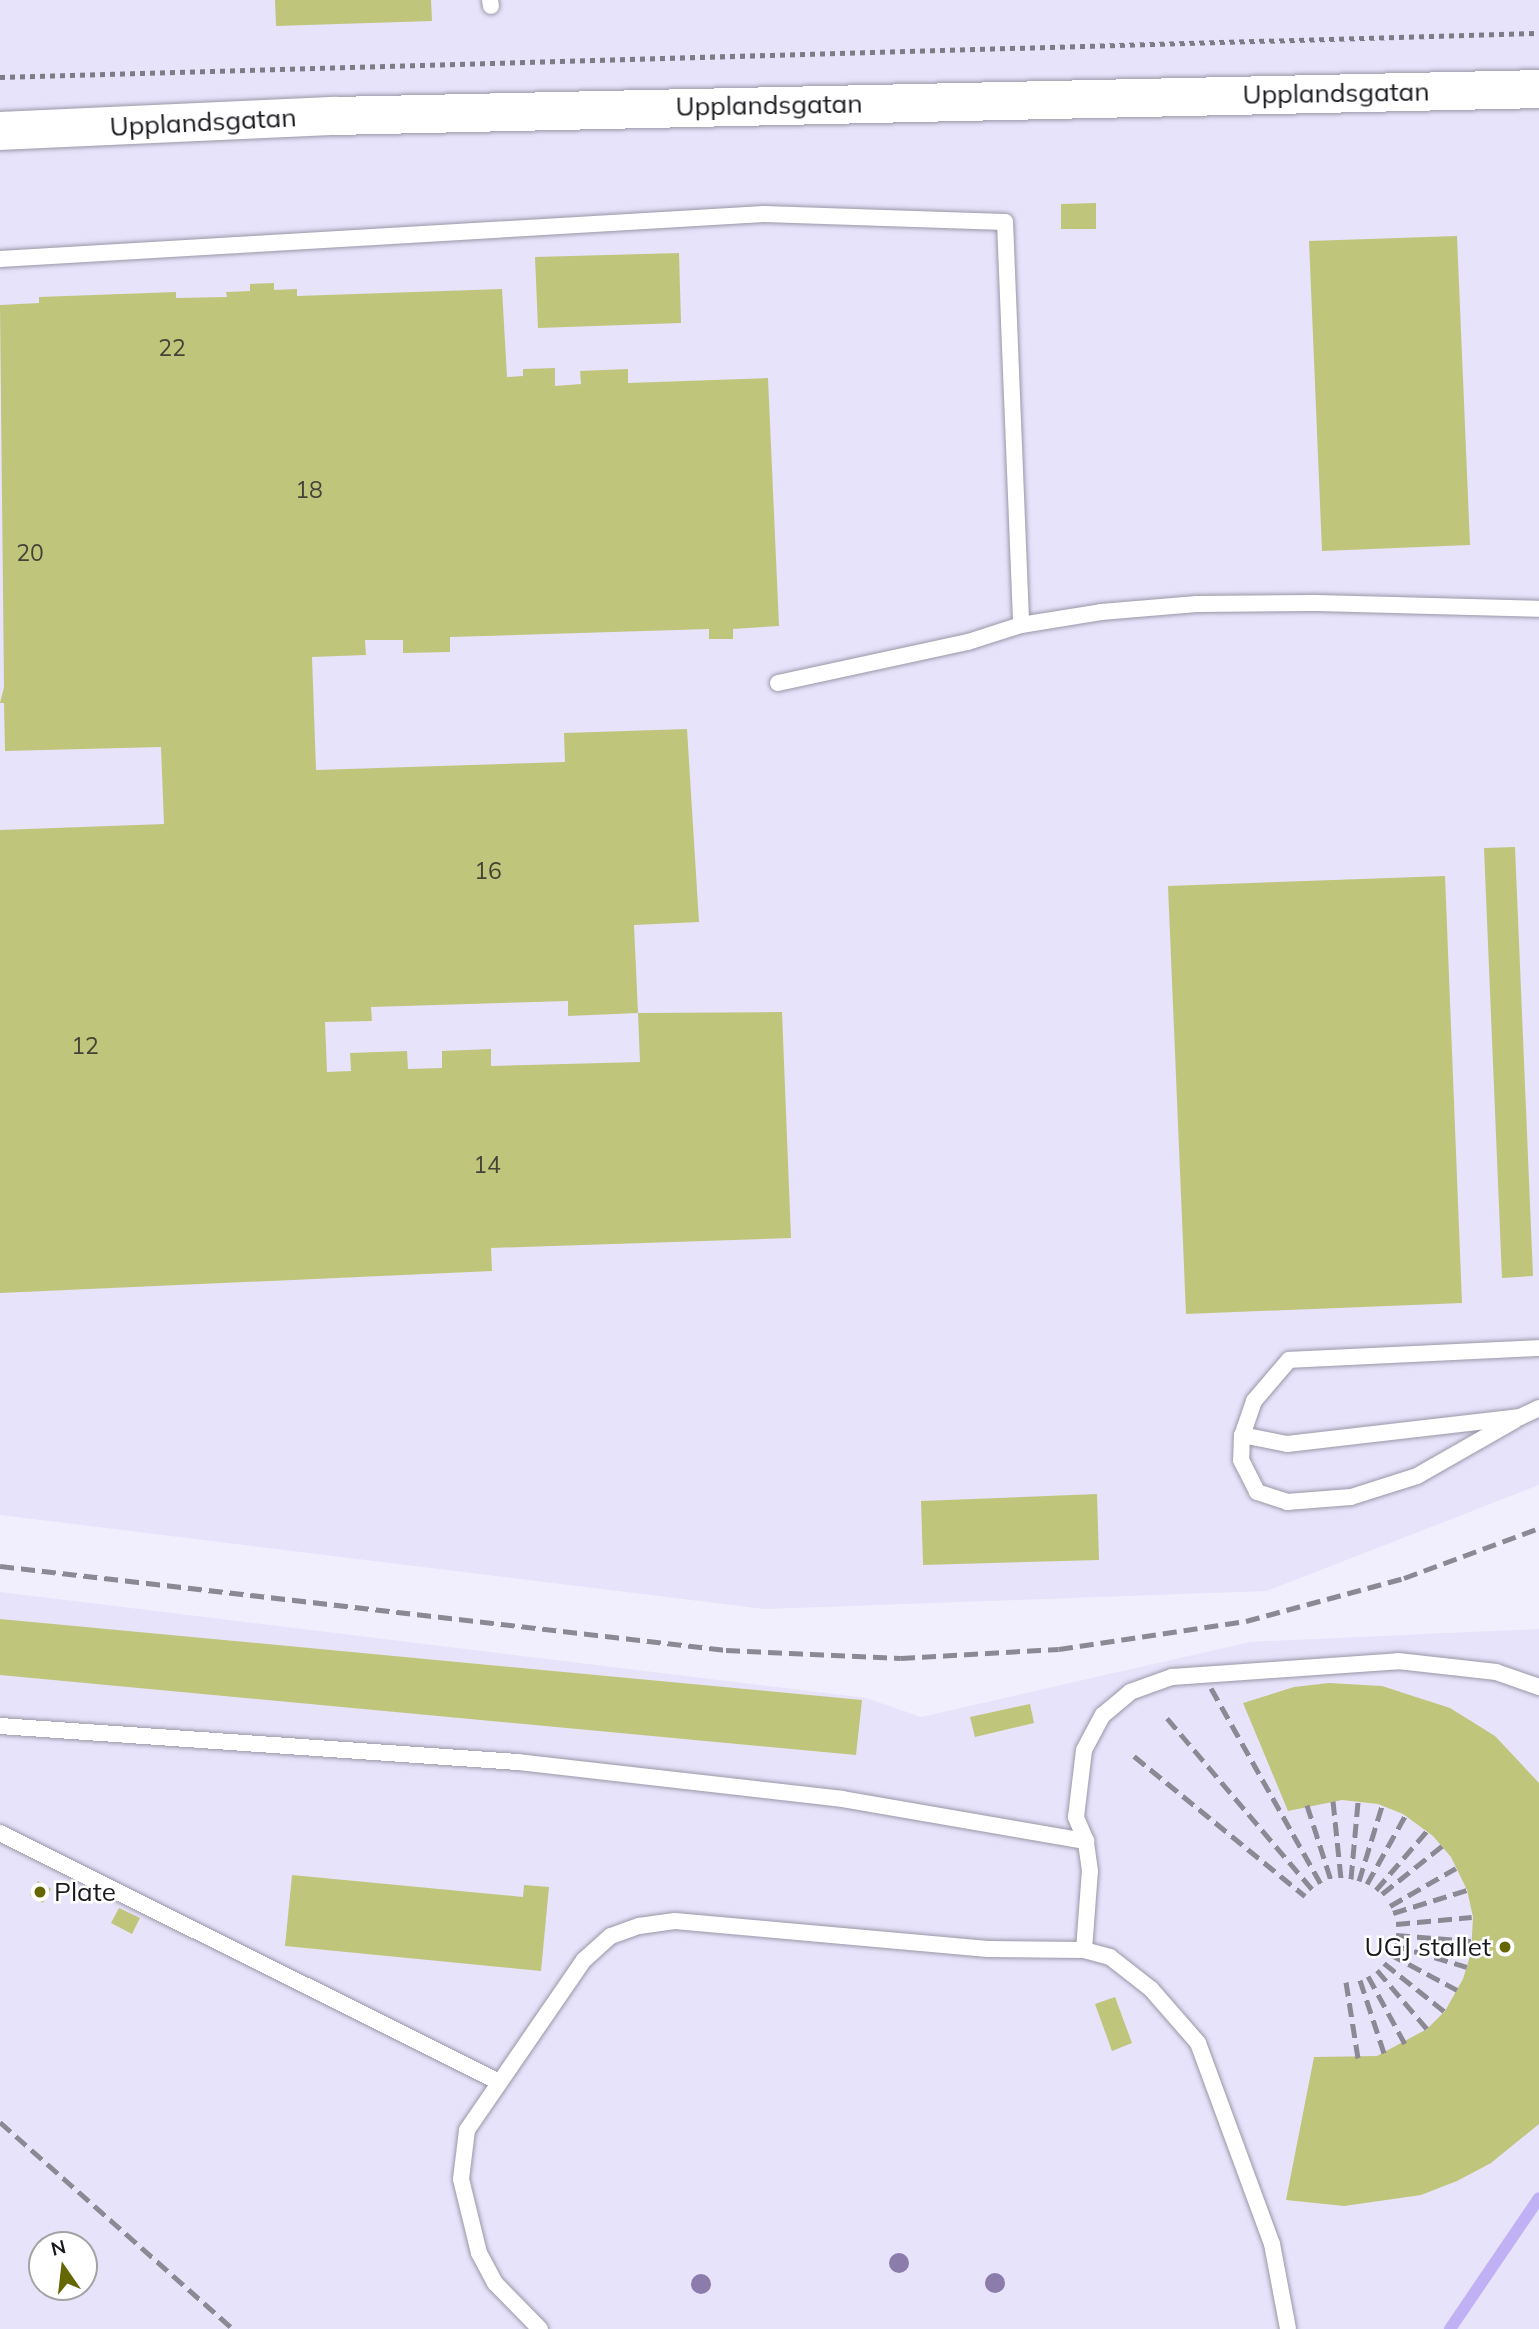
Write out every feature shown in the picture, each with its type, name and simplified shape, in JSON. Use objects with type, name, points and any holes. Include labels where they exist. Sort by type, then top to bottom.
[{"type":"main road","name":"Upplandsgatan","points":[[0,131],[334,116],[1539,89]]},
{"type":"lane","points":[[0,259],[764,214],[1005,222],[1021,625]]},
{"type":"lane","points":[[778,682],[955,645],[1021,625],[1197,604],[1539,609]]},
{"type":"lane","points":[[1539,1348],[1289,1360],[1254,1401],[1242,1435],[1241,1460],[1257,1492],[1287,1502],[1351,1497],[1417,1476],[1539,1408]]},
{"type":"lane","points":[[1242,1435],[1287,1444],[1520,1418]]},
{"type":"lane","points":[[1083,1950],[1090,1871],[1086,1841],[1076,1817],[1084,1750],[1103,1715],[1130,1692],[1172,1676],[1398,1661],[1496,1672],[1539,1687]]},
{"type":"lane","points":[[0,1726],[518,1762],[842,1799],[1086,1841]]},
{"type":"lane","points":[[0,1833],[497,2081]]},
{"type":"lane","points":[[540,2329],[495,2284],[479,2253],[465,2210],[461,2179],[467,2130],[497,2081],[584,1960],[611,1936],[639,1926],[675,1921],[988,1949],[1083,1950],[1110,1957],[1151,1989],[1198,2043],[1272,2244],[1288,2329]]},
{"type":"path","points":[[0,77],[1539,33]]},
{"type":"shaded area","points":[[0,0],[1539,0],[1539,1485],[1267,1591],[765,1609],[0,1515]]},
{"type":"shaded area","points":[[0,1592],[866,1698],[921,1717],[1250,1642],[1539,1629],[1539,2329],[0,2329]]},
{"type":"building","points":[[275,0],[431,0],[432,21],[276,26]]},
{"type":"building","points":[[1096,203],[1096,229],[1061,229],[1061,204]]},
{"type":"building","points":[[1457,236],[1470,545],[1322,551],[1309,241]]},
{"type":"building","points":[[679,253],[681,323],[538,328],[535,257]]},
{"type":"building","points":[[274,283],[274,290],[297,289],[297,296],[502,289],[507,377],[523,376],[523,369],[555,368],[555,386],[581,384],[580,371],[628,369],[628,383],[768,378],[779,626],[733,629],[733,639],[709,639],[709,629],[450,637],[450,652],[403,653],[403,640],[365,640],[366,655],[312,657],[316,770],[565,762],[564,733],[687,729],[699,922],[634,925],[638,1013],[782,1012],[791,1238],[491,1248],[492,1271],[0,1293],[0,830],[164,824],[161,747],[5,751],[4,703],[0,703],[4,687],[0,305],[39,303],[39,297],[176,292],[176,298],[227,297],[226,292],[250,291],[250,284]],"holes":[[[568,1001],[568,1016],[638,1013],[640,1062],[491,1066],[491,1049],[442,1051],[442,1068],[408,1069],[407,1051],[350,1053],[351,1071],[327,1072],[325,1022],[372,1021],[371,1007]]]},
{"type":"building","points":[[1515,847],[1533,1276],[1502,1278],[1484,848]]},
{"type":"building","points":[[1445,876],[1462,1303],[1186,1314],[1168,886]]},
{"type":"building","points":[[1097,1494],[1099,1560],[923,1565],[921,1501]]},
{"type":"building","points":[[0,1619],[862,1700],[856,1755],[0,1675]]},
{"type":"building","name":"UGJ stallet","points":[[1329,1683],[1382,1686],[1450,1708],[1495,1736],[1539,1783],[1539,2124],[1491,2163],[1457,2181],[1421,2195],[1344,2206],[1286,2200],[1314,2057],[1377,2056],[1427,2029],[1445,2011],[1463,1979],[1471,1953],[1473,1917],[1467,1890],[1451,1857],[1433,1836],[1403,1814],[1378,1804],[1342,1800],[1288,1811],[1243,1703],[1294,1687]]},
{"type":"building","points":[[1030,1704],[1034,1723],[975,1737],[970,1717]]},
{"type":"building","points":[[292,1875],[523,1897],[524,1885],[549,1887],[541,1971],[285,1946]]},
{"type":"building","name":"Plate","points":[[38,1881],[51,1889],[43,1903],[30,1895]]},
{"type":"building","points":[[119,1908],[140,1918],[132,1934],[111,1923]]},
{"type":"building","points":[[1115,1997],[1132,2043],[1112,2051],[1095,2004]]},
{"type":"waterway","points":[[1450,2329],[1539,2198]]},
{"type":"railway","points":[[0,1566],[726,1650],[901,1658],[1059,1649],[1246,1621],[1404,1578],[1539,1528]]},
{"type":"railway","points":[[1211,1688],[1321,1884]]},
{"type":"railway","points":[[1167,1718],[1313,1890]]},
{"type":"railway","points":[[1134,1756],[1305,1896]]},
{"type":"railway","points":[[1333,1801],[1341,1879]]},
{"type":"railway","points":[[1351,1879],[1358,1802]]},
{"type":"railway","points":[[1307,1805],[1331,1880]]},
{"type":"railway","points":[[1359,1881],[1382,1806]]},
{"type":"railway","points":[[1367,1884],[1405,1816]]},
{"type":"railway","points":[[1376,1890],[1427,1831]]},
{"type":"railway","points":[[1382,1894],[1442,1846]]},
{"type":"railway","points":[[1390,1906],[1456,1868]]},
{"type":"railway","points":[[1393,1913],[1467,1890]]},
{"type":"railway","points":[[1396,1924],[1472,1917]]},
{"type":"railway","points":[[1396,1935],[1471,1941]]},
{"type":"railway","points":[[1394,1945],[1467,1967]]},
{"type":"railway","points":[[1390,1954],[1457,1990]]},
{"type":"railway","points":[[1384,1963],[1444,2011]]},
{"type":"railway","points":[[1377,1970],[1427,2029]]},
{"type":"railway","points":[[1368,1976],[1405,2044]]},
{"type":"railway","points":[[1360,1980],[1384,2053]]},
{"type":"railway","points":[[1346,1982],[1358,2058]]},
{"type":"railway","points":[[0,2122],[233,2329]]},
{"type":"place","name":"Plate","points":[[40,1892]]},
{"type":"place","name":"UGJ stallet","points":[[1505,1947]]}]
